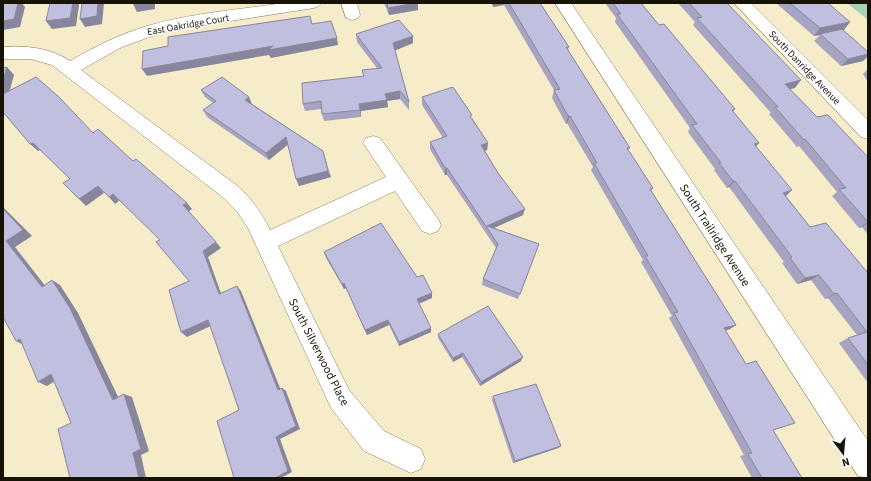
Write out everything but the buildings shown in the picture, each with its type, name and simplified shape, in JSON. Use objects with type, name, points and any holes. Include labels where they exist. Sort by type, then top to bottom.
[{"type":"street","name":"East Oakridge Court","points":[[69,69],[113,44],[144,31],[166,26],[314,3]]},
{"type":"street","name":"South Trailridge Avenue","points":[[563,3],[868,466]]},
{"type":"street","name":"South Danridge Avenue","points":[[742,3],[868,132]]},
{"type":"street","name":"South Silverwood Place","points":[[3,53],[44,55],[58,61],[232,193],[245,207],[256,223],[340,399],[374,441],[411,459]]},
{"type":"street","points":[[373,143],[430,225]]},
{"type":"street","points":[[265,242],[399,180]]},
{"type":"green space","points":[[847,3],[868,3],[868,20]]}]
